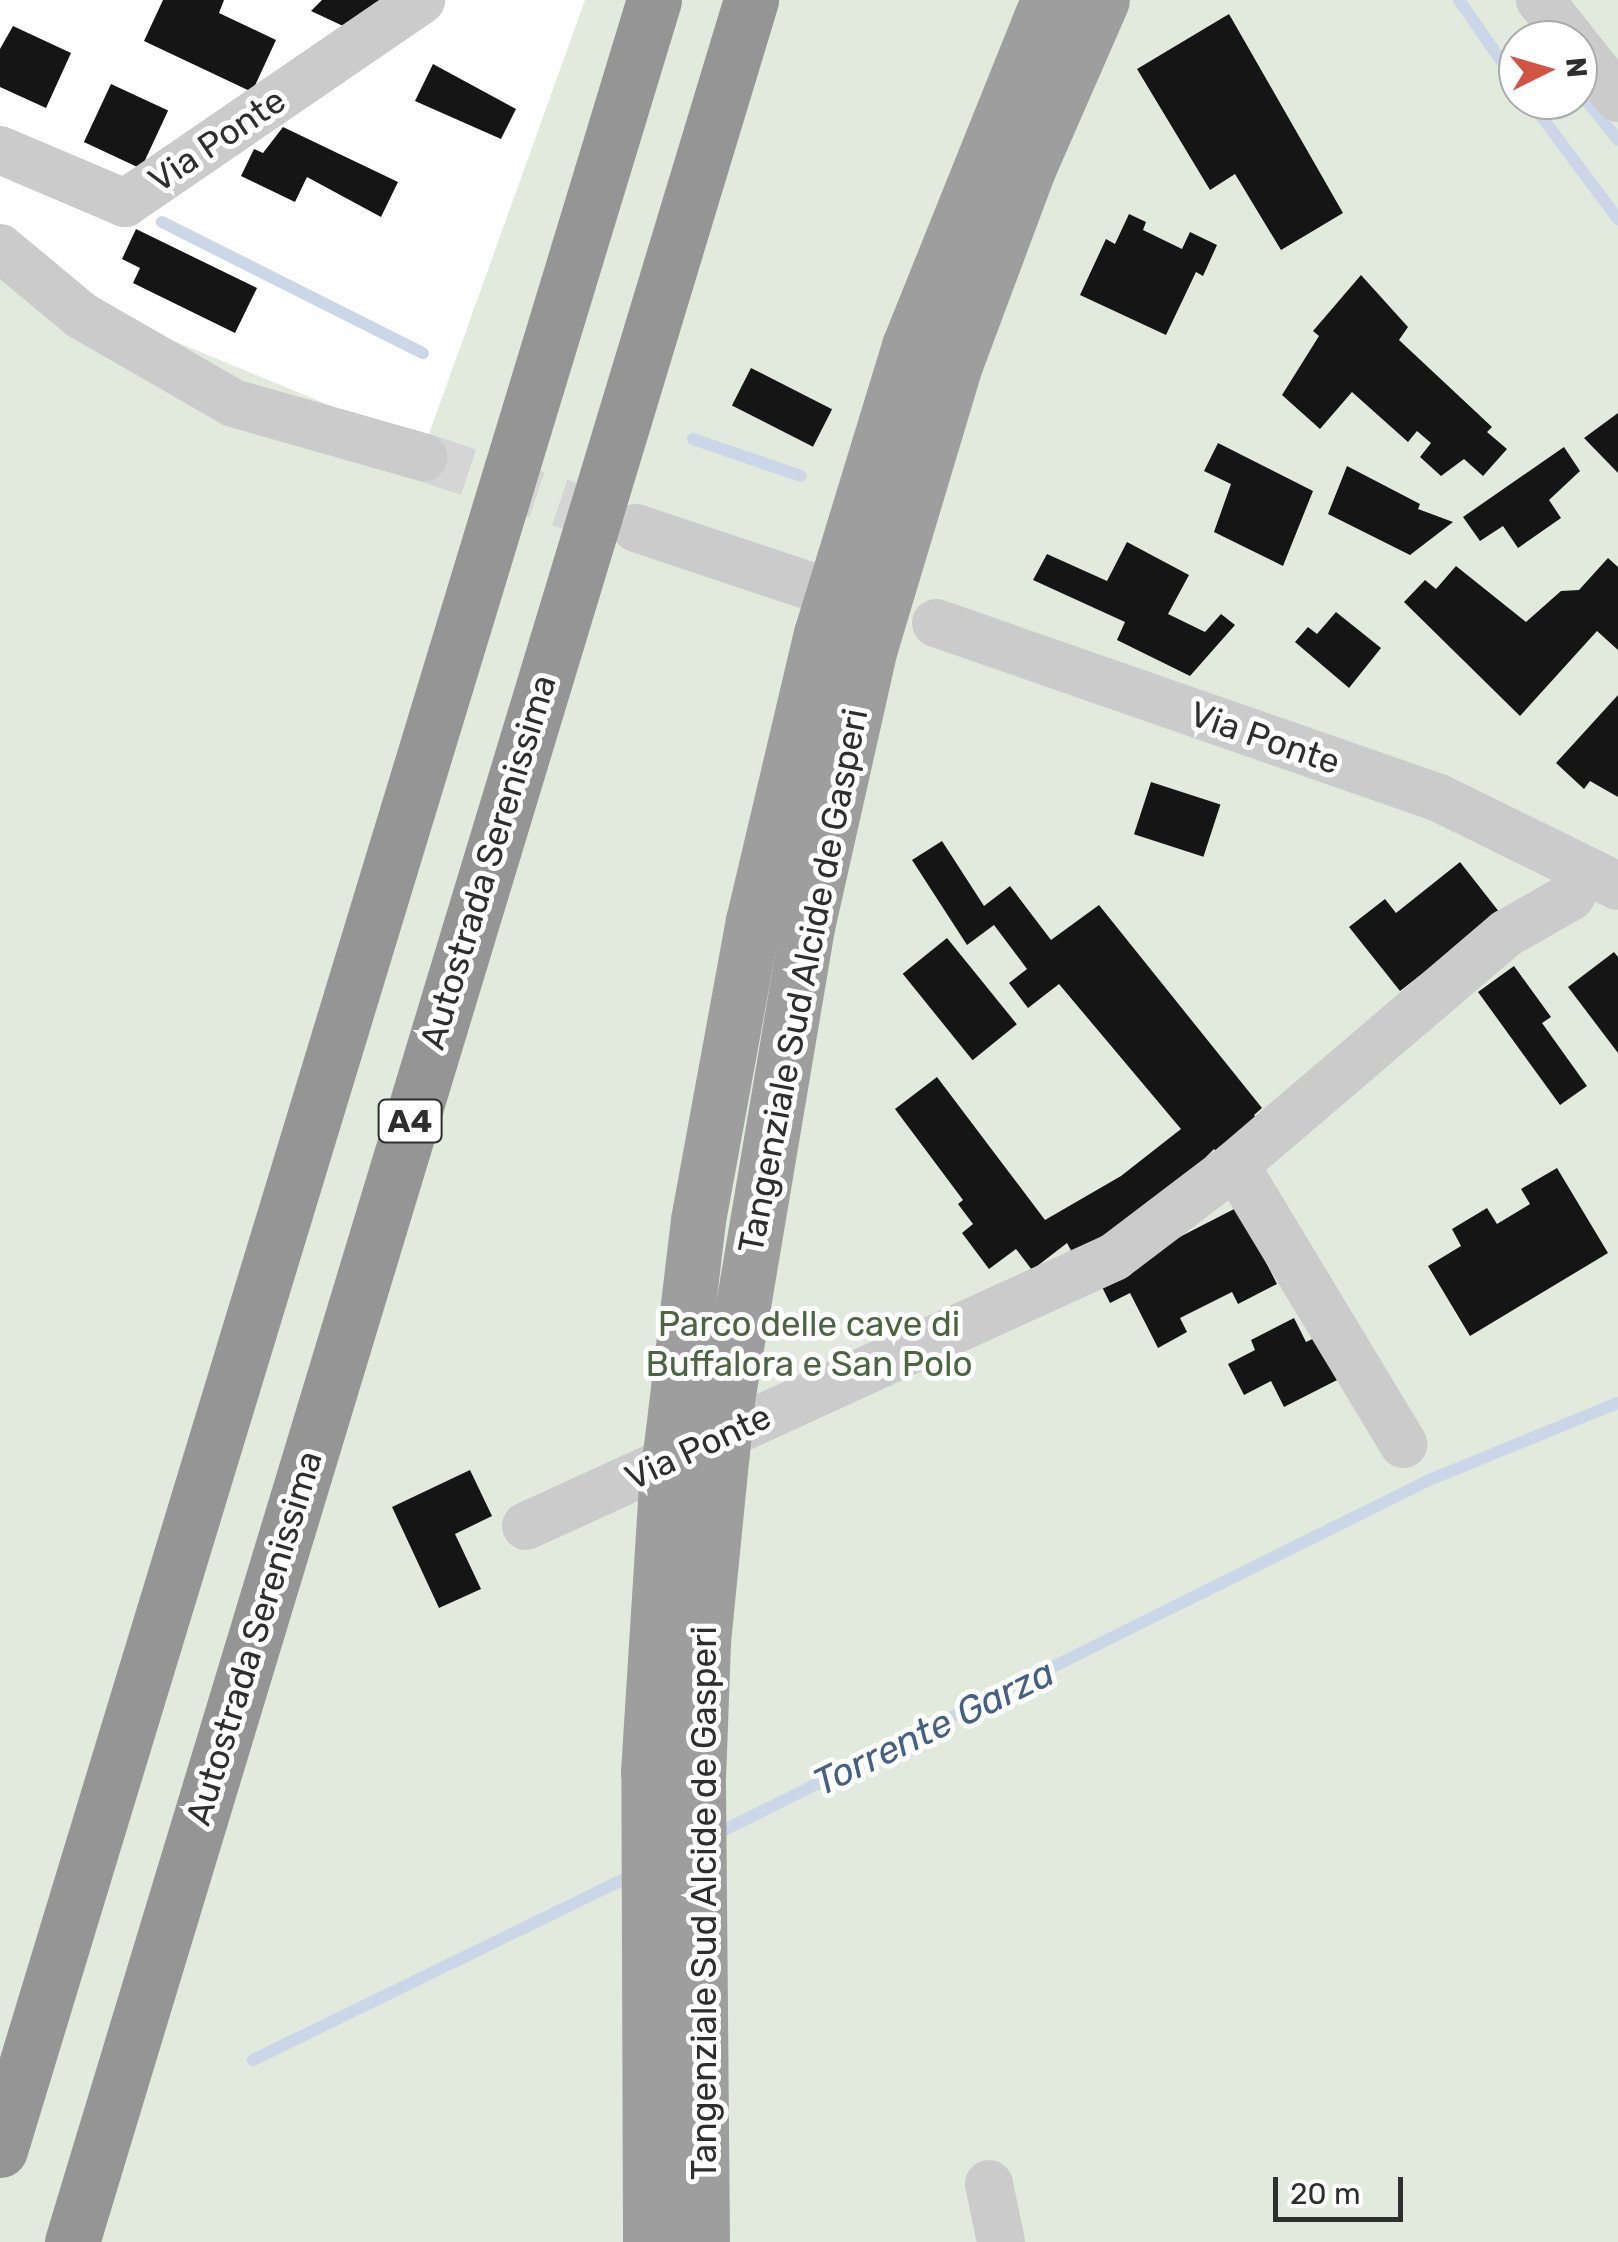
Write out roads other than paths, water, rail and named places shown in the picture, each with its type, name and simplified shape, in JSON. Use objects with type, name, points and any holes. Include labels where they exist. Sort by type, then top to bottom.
[{"type":"highway","points":[[0,2150],[654,0]]},
{"type":"highway","name":"Autostrada Serenissima","points":[[72,2242],[752,0]]},
{"type":"highway","name":"Tangenziale Sud Alcide de Gasperi","points":[[650,2242],[648,1772],[666,1484],[698,1220],[743,977],[821,634],[908,346],[1048,0]]},
{"type":"highway","name":"Tangenziale Sud Alcide de Gasperi","points":[[702,2242],[699,1756],[725,1426],[807,926],[870,648],[956,362],[1029,167],[1102,0]]},
{"type":"street","name":"Via Ponte","points":[[0,150],[124,203],[421,0]]},
{"type":"street","points":[[1540,0],[1556,20]]},
{"type":"street","points":[[1598,73],[1618,98]]},
{"type":"street","points":[[0,248],[82,316],[232,402],[423,457]]},
{"type":"street","points":[[636,528],[806,585]]},
{"type":"street","name":"Via Ponte","points":[[936,623],[1439,798],[1603,879]]},
{"type":"street","name":"Via Ponte","points":[[526,1526],[1114,1258],[1235,1166],[1506,932],[1603,879]]},
{"type":"street","points":[[1235,1166],[1403,1444]]},
{"type":"street","points":[[989,2184],[1002,2242]]},
{"type":"waterway","points":[[1459,0],[1498,56]]},
{"type":"waterway","points":[[1598,115],[1618,140]]},
{"type":"waterway","points":[[1544,120],[1618,219]]},
{"type":"waterway","points":[[162,222],[423,353]]},
{"type":"waterway","points":[[693,439],[801,476]]},
{"type":"waterway","name":"Torrente Garza","points":[[714,1835],[1429,1480],[1618,1403]]},
{"type":"waterway","name":"Torrente Garza","points":[[253,2060],[633,1875]]},
{"type":"tunnel","points":[[423,457],[628,525]]},
{"type":"park label","name":"Parco delle cave di Buffalora e San Polo","points":[[809,1344]]}]
